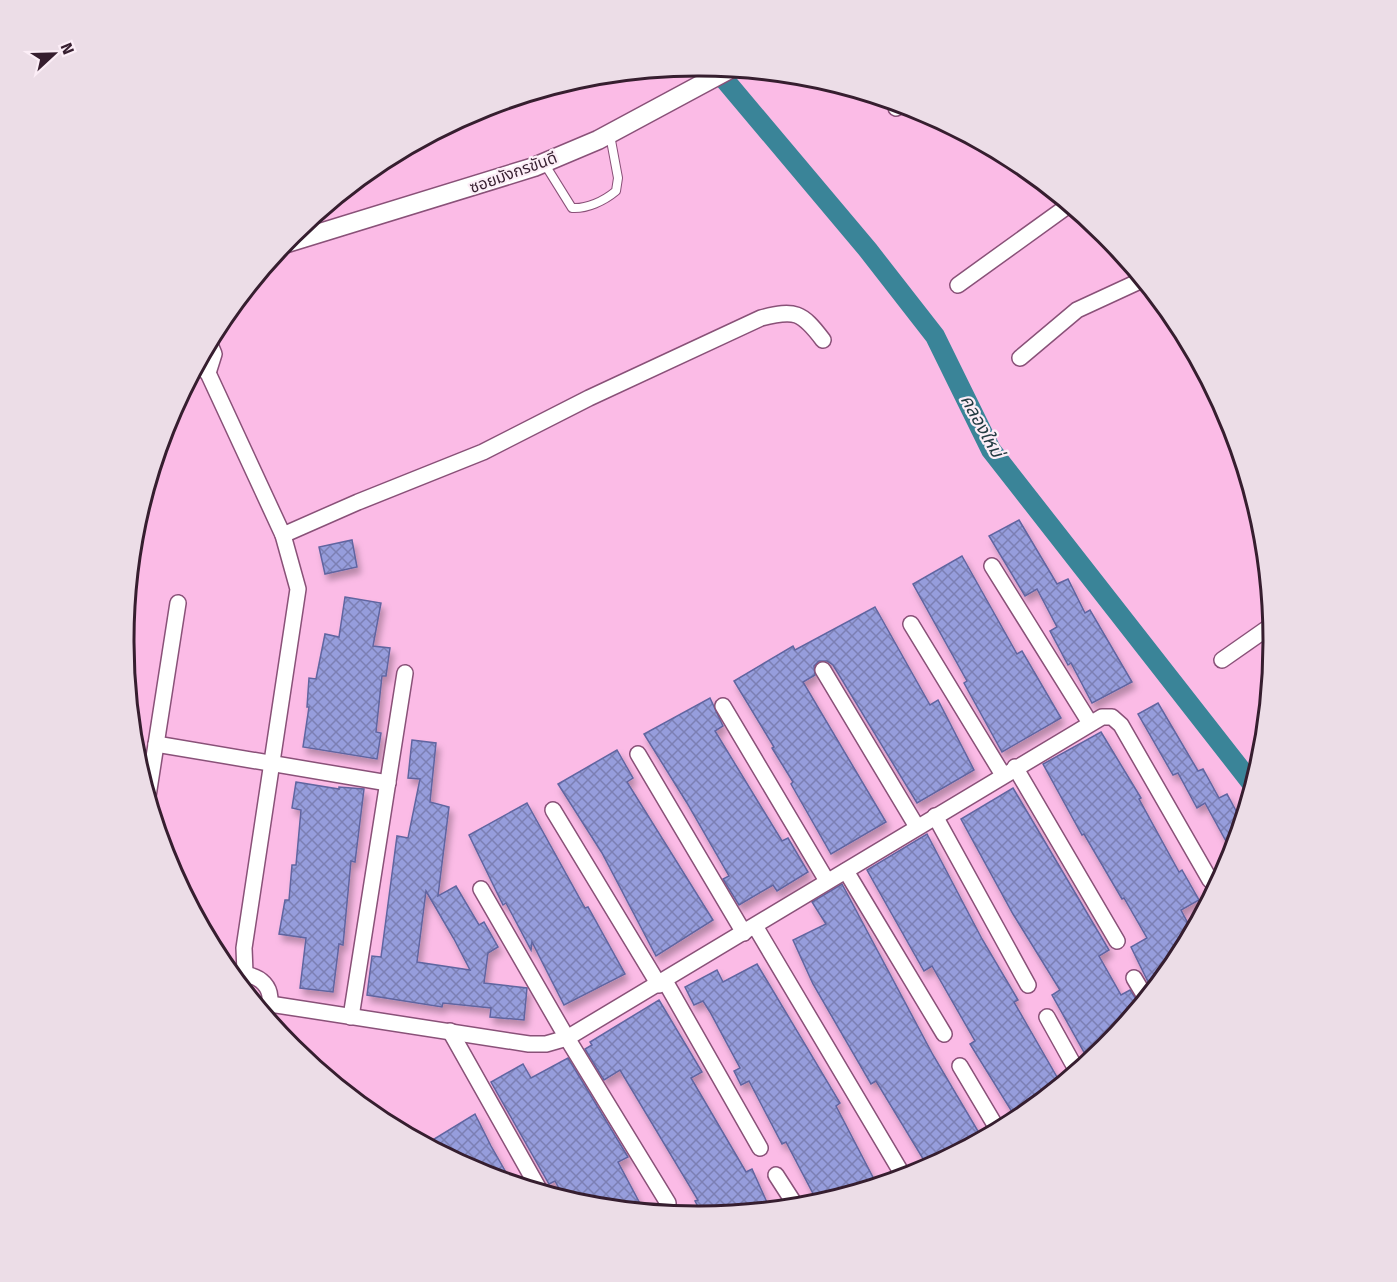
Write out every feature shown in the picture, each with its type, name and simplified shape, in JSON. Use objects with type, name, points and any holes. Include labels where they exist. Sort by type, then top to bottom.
[{"type":"street","name":"ซอยมังกรขันดี","points":[[303,238],[472,188],[544,163],[610,134],[717,77]]},
{"type":"street","points":[[958,285],[1062,210]]},
{"type":"street","points":[[1020,358],[1077,310],[1135,283]]},
{"type":"street","points":[[284,536],[358,502],[483,452],[589,398],[761,318],[786,311],[801,315],[823,340]]},
{"type":"street","points":[[203,371],[284,536],[298,589],[240,970]]},
{"type":"street","points":[[992,566],[1090,723]]},
{"type":"street","points":[[151,777],[178,603]]},
{"type":"street","points":[[911,624],[1009,771],[1117,941]]},
{"type":"street","points":[[1222,660],[1263,631]]},
{"type":"street","points":[[822,670],[917,827]]},
{"type":"street","points":[[351,1017],[405,673]]},
{"type":"street","points":[[723,706],[828,881]]},
{"type":"street","points":[[271,1009],[450,1030],[529,1044],[546,1044],[567,1038],[1102,717],[1112,717],[1121,725],[1210,880]]},
{"type":"street","points":[[156,744],[388,783]]},
{"type":"street","points":[[639,754],[899,1169]]},
{"type":"street","points":[[553,810],[662,983],[760,1148]]},
{"type":"street","points":[[935,816],[1028,985]]},
{"type":"street","points":[[846,870],[944,1034]]},
{"type":"street","points":[[482,889],[567,1038],[668,1203]]},
{"type":"street","points":[[244,975],[256,976],[266,984],[270,994],[268,1005]]},
{"type":"street","points":[[1134,978],[1141,990]]},
{"type":"street","points":[[1047,1017],[1073,1063]]},
{"type":"street","points":[[450,1030],[533,1181]]},
{"type":"street","points":[[960,1066],[993,1122]]},
{"type":"street","points":[[776,1175],[791,1198]]},
{"type":"lane","points":[[544,163],[572,208],[581,209],[608,198],[616,192],[618,178],[610,134]]},
{"type":"building","points":[[1019,520],[1057,584],[1068,579],[1085,613],[1090,610],[1132,682],[1092,703],[1071,663],[1068,665],[1050,631],[1057,627],[1037,589],[1025,596],[989,536]]},
{"type":"building","points":[[352,540],[357,567],[325,574],[319,547]]},
{"type":"building","points":[[962,556],[1017,654],[1022,651],[1061,718],[1002,752],[964,683],[967,681],[913,584]]},
{"type":"building","points":[[345,597],[381,603],[373,646],[390,648],[386,676],[382,676],[376,732],[381,733],[377,759],[303,747],[309,707],[307,707],[309,678],[316,679],[325,634],[339,637]]},
{"type":"building","points":[[875,607],[930,705],[938,700],[974,770],[917,803],[833,665],[827,661],[819,661],[814,666],[815,675],[803,682],[886,822],[831,854],[791,784],[793,782],[772,748],[774,747],[734,681],[793,646],[795,650]]},
{"type":"building","points":[[710,698],[723,726],[715,731],[782,841],[788,838],[808,872],[777,891],[773,885],[739,905],[723,879],[729,876],[644,734]]},
{"type":"building","points":[[1158,703],[1198,771],[1203,769],[1219,798],[1227,794],[1236,811],[1226,841],[1205,803],[1197,808],[1178,773],[1173,775],[1138,714]]},
{"type":"building","points":[[1101,732],[1141,798],[1139,799],[1179,872],[1182,870],[1199,900],[1181,910],[1187,922],[1148,982],[1131,947],[1147,938],[1084,834],[1082,835],[1043,764]]},
{"type":"building","points":[[412,740],[436,743],[430,802],[449,807],[438,896],[456,886],[479,925],[484,922],[498,947],[488,953],[484,983],[527,988],[524,1020],[490,1017],[491,1008],[443,1003],[442,1007],[367,995],[372,956],[381,957],[397,836],[408,838],[420,779],[408,778]],"holes":[[[426,891],[470,970],[417,962]]]},
{"type":"building","points":[[617,750],[633,778],[627,782],[713,920],[656,956],[602,853],[558,784]]},
{"type":"building","points":[[296,782],[339,789],[339,787],[364,789],[355,862],[351,861],[343,945],[339,944],[333,992],[300,988],[306,938],[279,934],[285,900],[289,900],[292,865],[296,865],[301,810],[292,808]]},
{"type":"building","points":[[1013,788],[1109,950],[1099,956],[1121,995],[1130,990],[1135,998],[1084,1053],[1052,995],[1060,990],[1013,914],[961,819]]},
{"type":"building","points":[[527,803],[585,908],[588,907],[625,974],[564,1005],[532,942],[531,950],[506,903],[503,905],[469,835]]},
{"type":"building","points":[[927,834],[982,939],[1018,1000],[1014,1002],[1057,1077],[1011,1111],[970,1044],[975,1041],[932,966],[924,971],[867,870]]},
{"type":"building","points":[[842,884],[933,1055],[978,1131],[923,1159],[876,1081],[871,1084],[813,984],[793,940],[826,924],[812,902]]},
{"type":"building","points":[[757,964],[840,1103],[836,1106],[873,1178],[813,1194],[786,1142],[782,1144],[749,1081],[741,1085],[734,1071],[740,1068],[710,1012],[703,1001],[694,1005],[685,987],[717,970],[723,982]]},
{"type":"building","points":[[659,1000],[702,1072],[691,1078],[746,1172],[752,1169],[767,1201],[698,1206],[695,1201],[698,1200],[620,1070],[604,1080],[585,1049],[592,1045],[590,1042]]},
{"type":"building","points":[[568,1058],[628,1157],[618,1162],[639,1202],[588,1195],[559,1188],[555,1181],[549,1184],[491,1082],[523,1064],[531,1078]]},
{"type":"building","points":[[475,1114],[506,1172],[482,1163],[434,1139]]},
{"type":"waterway","name":"คลองใหม่","points":[[723,77],[868,250],[935,336],[991,450],[1246,776]]}]
